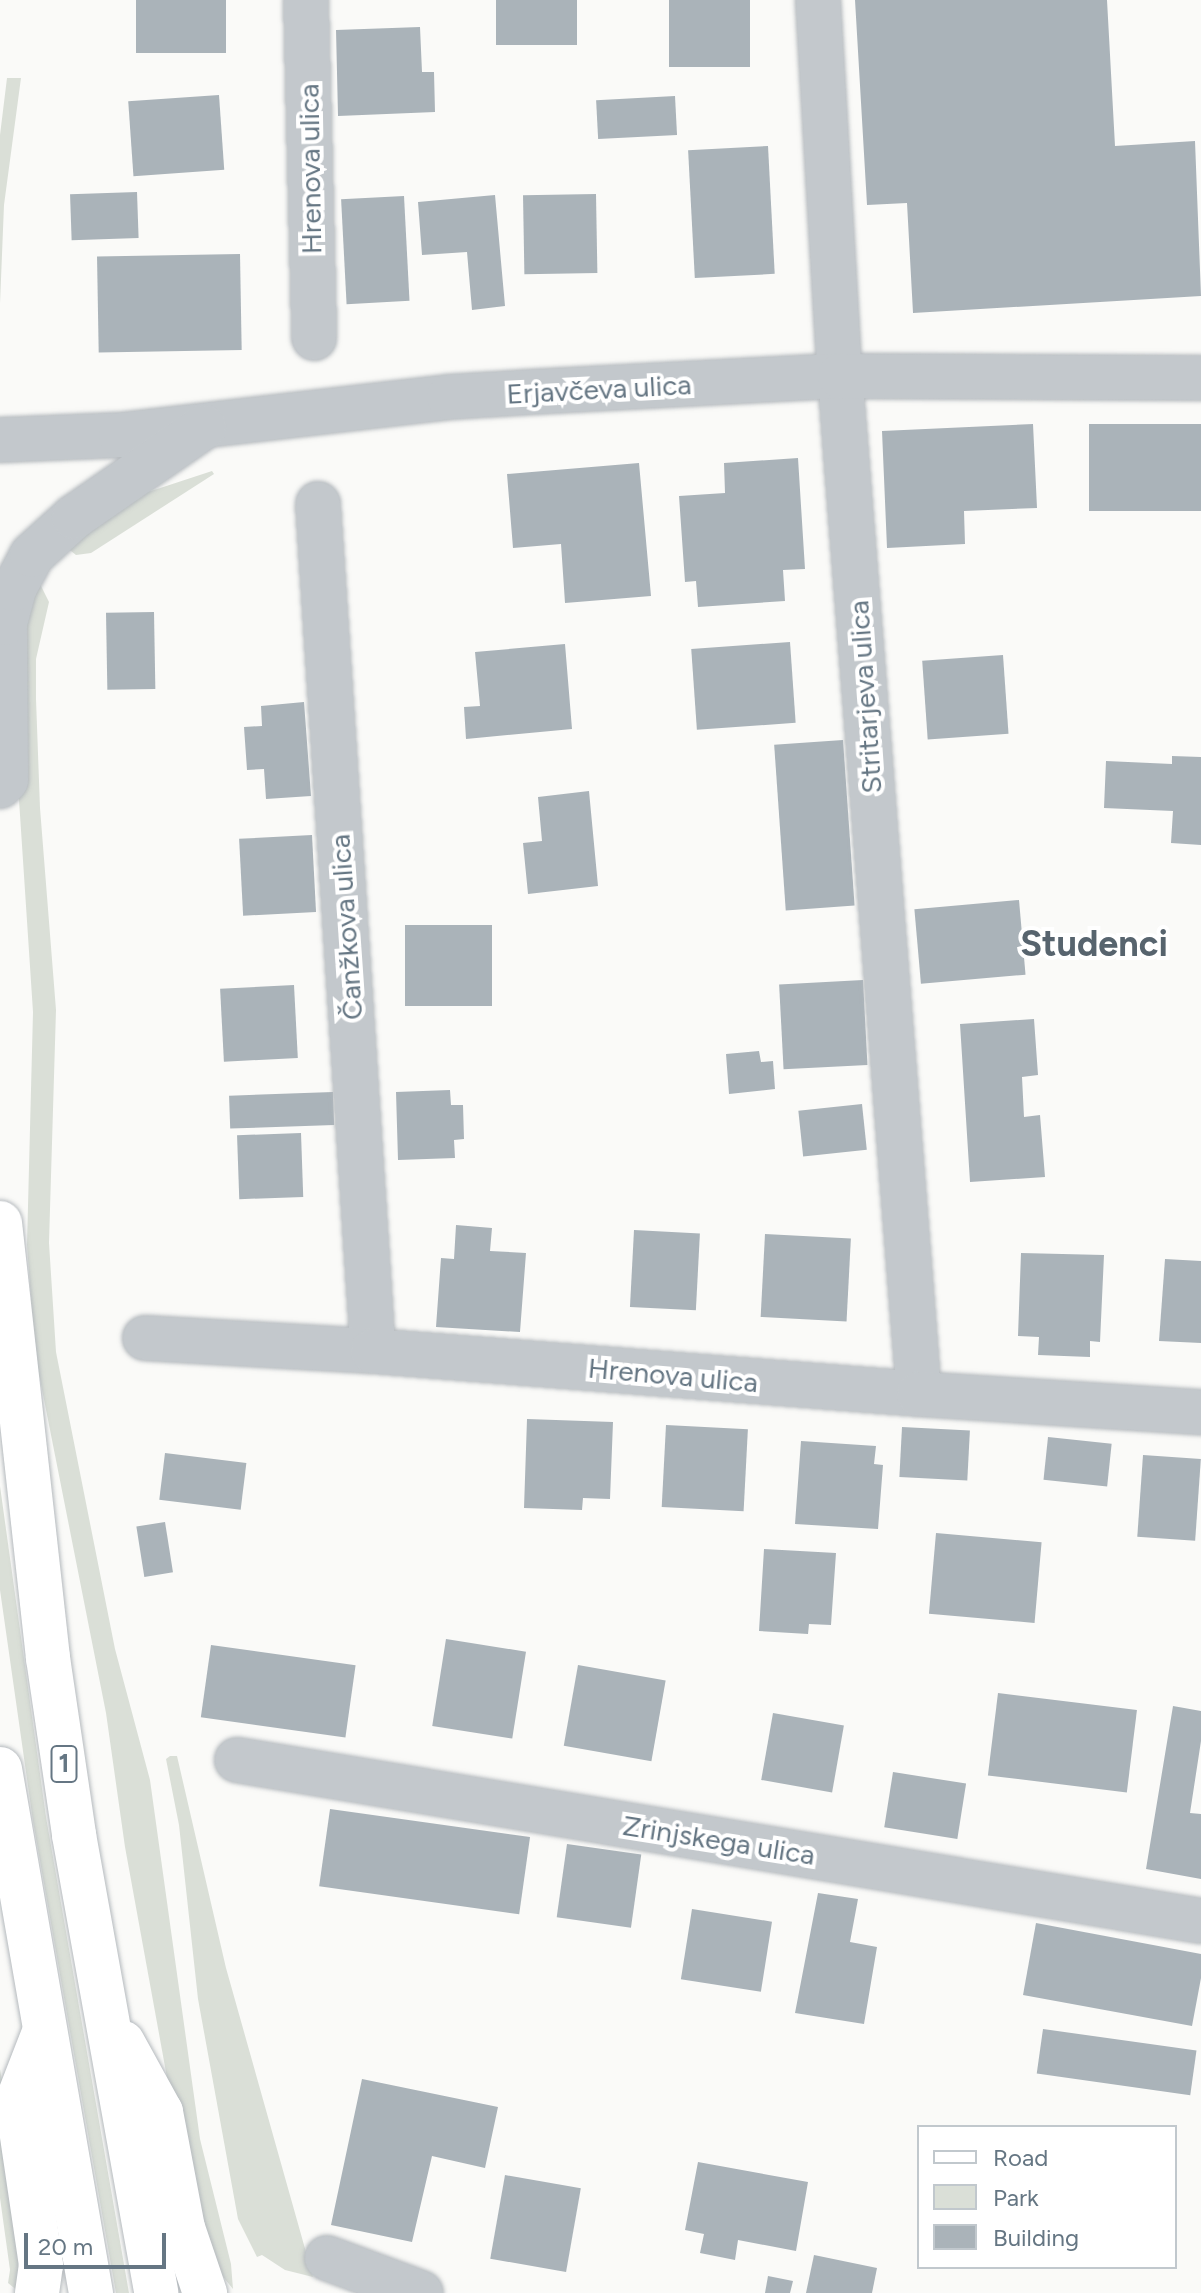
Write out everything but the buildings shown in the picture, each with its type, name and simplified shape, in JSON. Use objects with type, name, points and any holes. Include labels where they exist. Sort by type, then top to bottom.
[{"type":"main road","name":"1","points":[[0,1223],[48,1658],[105,2009],[156,2293]]},
{"type":"main road","points":[[0,1769],[43,2035],[91,2293]]},
{"type":"main road","name":"1","points":[[105,2009],[161,2112],[183,2228],[194,2270],[205,2293]]},
{"type":"main road","points":[[37,2293],[41,2265],[17,2102],[43,2035]]},
{"type":"street","name":"Hrenova ulica","points":[[306,0],[314,338]]},
{"type":"street","name":"Stritarjeva ulica","points":[[818,0],[840,376],[919,1394]]},
{"type":"street","name":"Erjavčeva ulica","points":[[0,440],[121,435],[449,397],[840,376],[1201,378]]},
{"type":"street","points":[[0,786],[6,780],[5,623],[14,589],[32,555],[74,517],[207,425]]},
{"type":"street","name":"Čanžkova ulica","points":[[318,504],[373,1351]]},
{"type":"street","name":"Hrenova ulica","points":[[145,1338],[373,1351],[919,1394],[1201,1412]]},
{"type":"street","name":"Zrinjskega ulica","points":[[237,1760],[1201,1921]]},
{"type":"street","points":[[327,2258],[421,2293]]},
{"type":"green space","points":[[7,78],[21,78],[4,205],[0,304],[0,135]]},
{"type":"green space","points":[[212,471],[214,474],[91,553],[76,555],[66,547],[145,493]]},
{"type":"green space","points":[[39,582],[49,602],[36,659],[36,699],[40,808],[56,1010],[49,1243],[56,1352],[115,1649],[150,1780],[200,2139],[231,2264],[233,2289],[220,2273],[184,2171],[125,1847],[106,1713],[35,1354],[27,1245],[33,1012],[13,709],[21,629]]},
{"type":"green space","points":[[0,1486],[46,1817],[129,2293],[116,2293],[33,1821],[0,1590]]},
{"type":"green space","points":[[177,1756],[226,1968],[313,2277],[285,2270],[262,2255],[257,2257],[238,2219],[198,1999],[179,1825],[166,1759]]},
{"type":"green space","points":[[0,2069],[25,2216],[18,2291],[8,2283],[10,2270],[0,2198]]},
{"type":"district","name":"Studenci","points":[[1094,944]]}]
